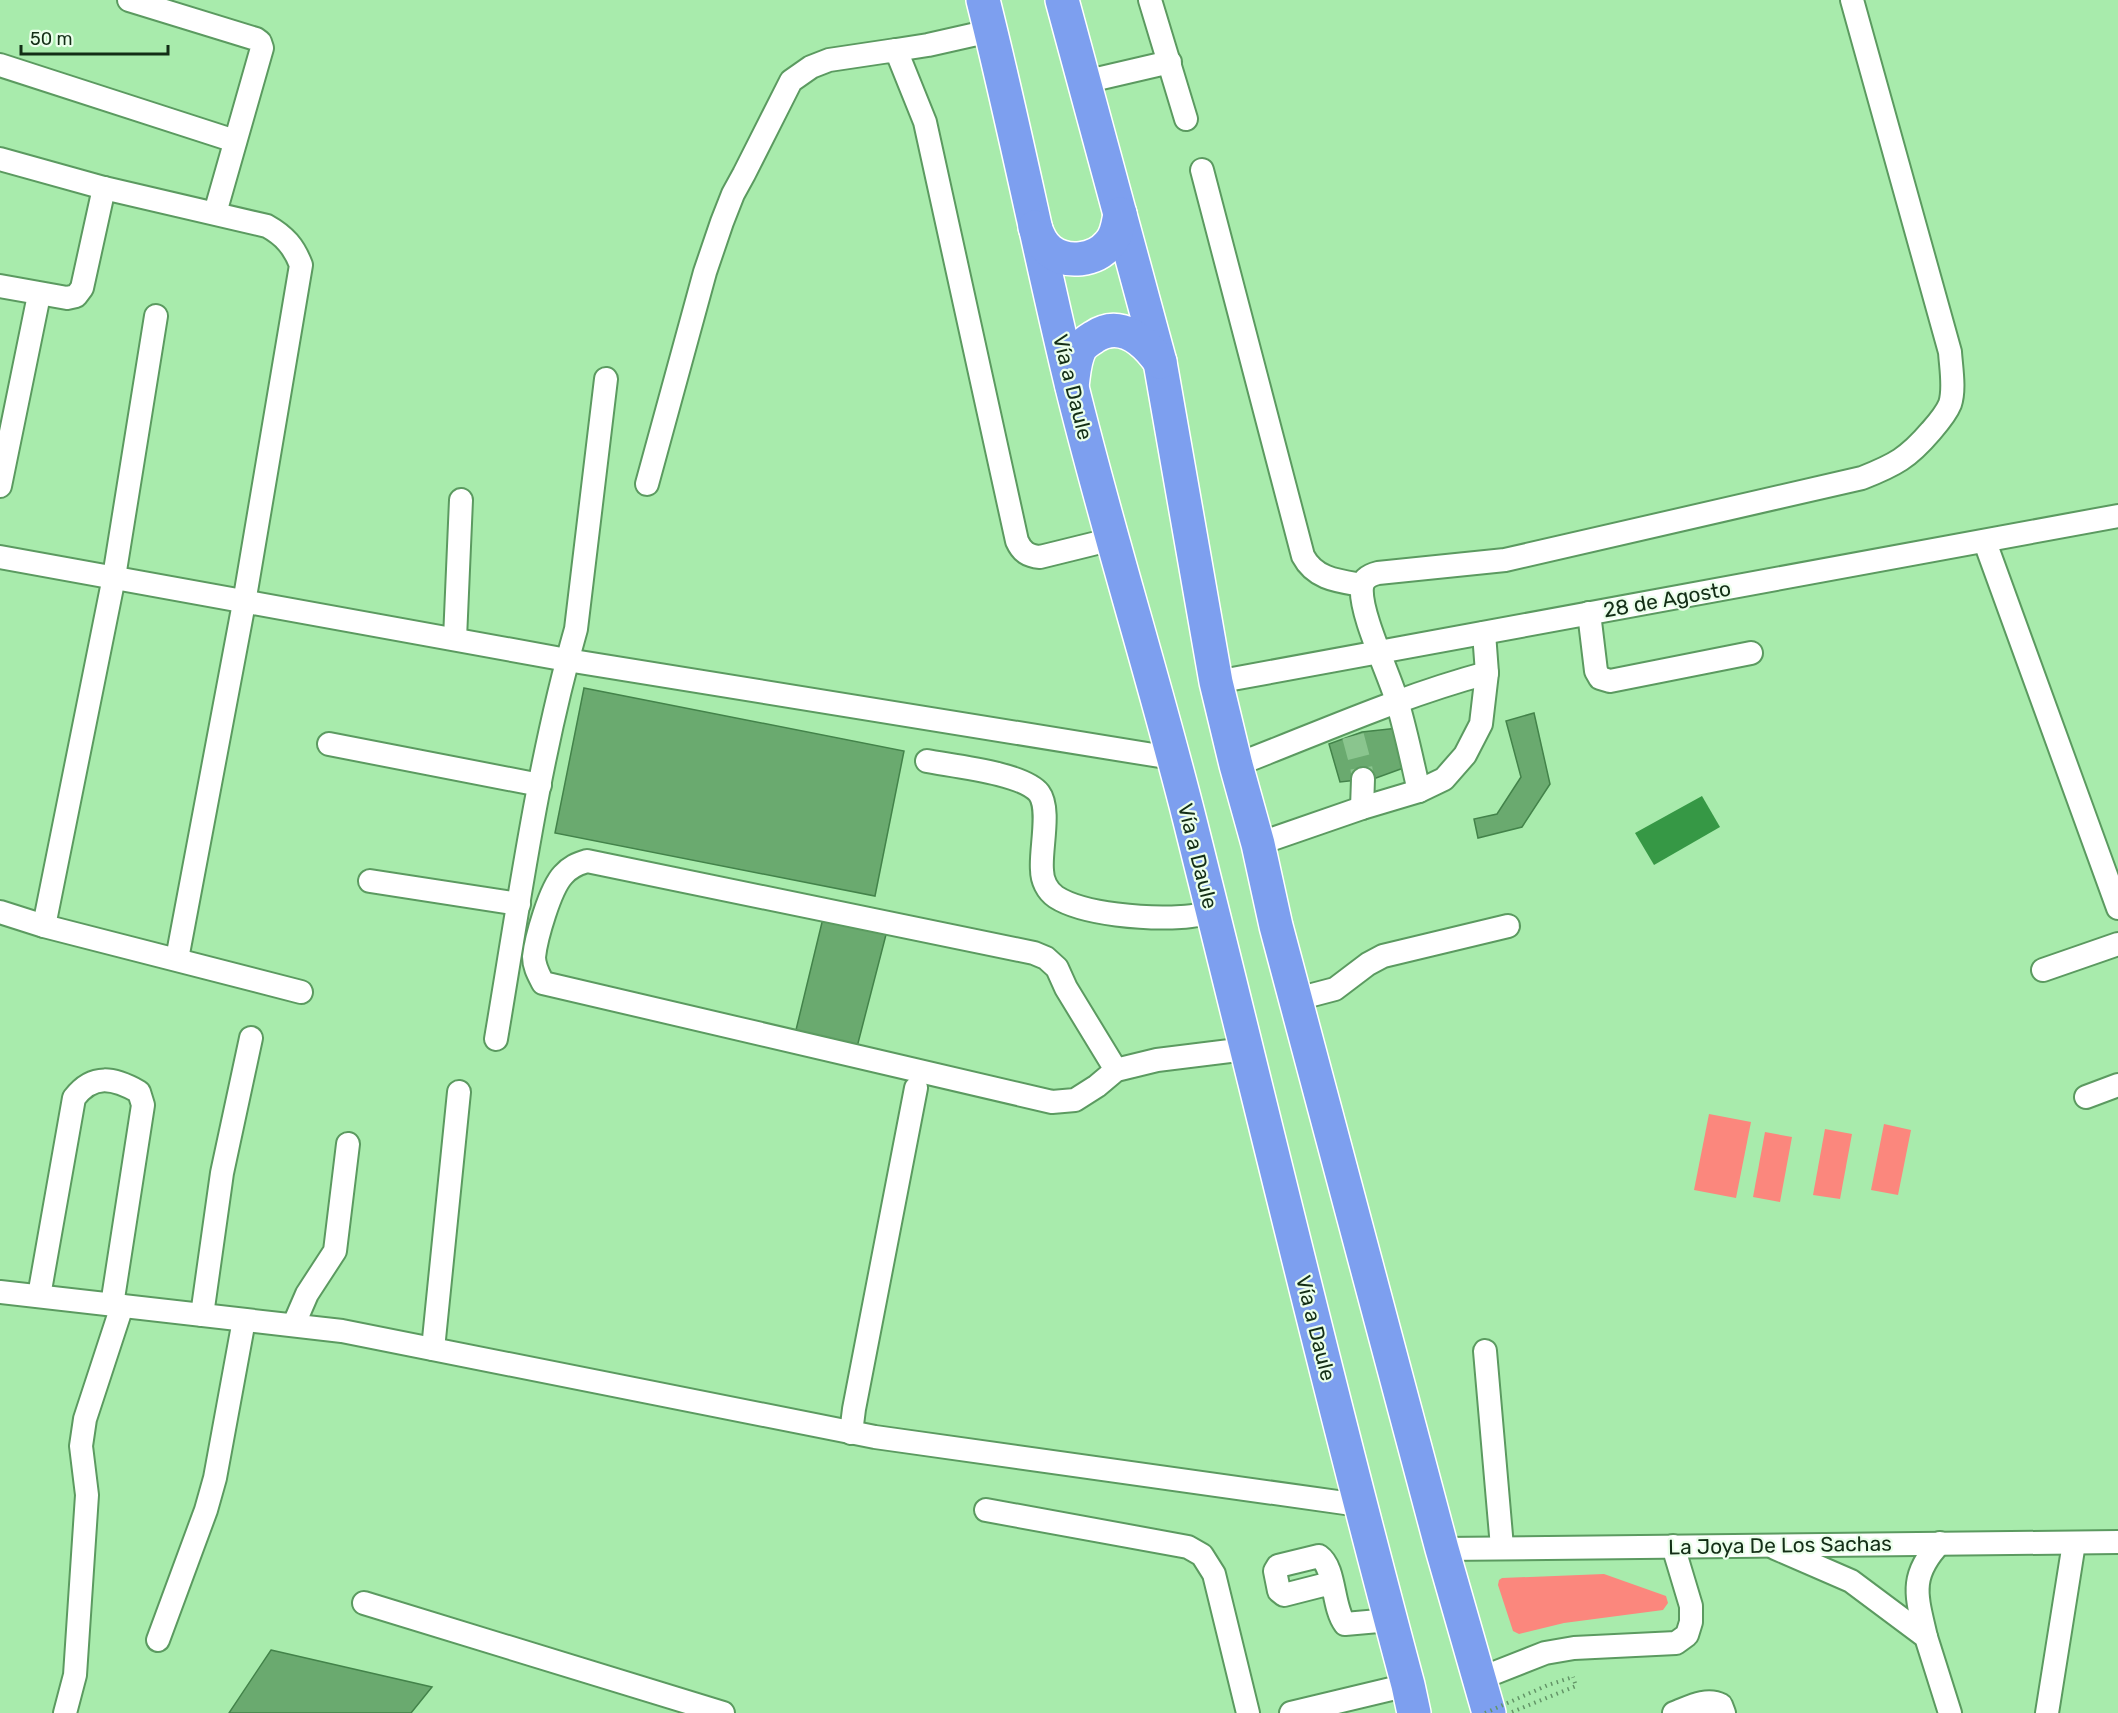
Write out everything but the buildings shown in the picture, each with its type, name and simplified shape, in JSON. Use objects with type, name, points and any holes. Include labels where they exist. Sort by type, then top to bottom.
[{"type":"highway","name":"Vía a Daule","points":[[982,0],[1011,114],[1033,223],[1072,387],[1212,912],[1359,1505],[1411,1699]]},
{"type":"highway","points":[[1062,0],[1160,362],[1216,682],[1236,765],[1276,926],[1487,1713]]},
{"type":"highway","points":[[1033,223],[1039,238],[1050,250],[1065,258],[1081,259],[1097,254],[1110,244],[1118,230],[1120,214]]},
{"type":"highway","points":[[1072,387],[1075,360],[1082,346],[1097,335],[1111,330],[1137,337],[1148,345],[1160,362]]},
{"type":"street","points":[[129,0],[260,42],[262,48],[216,213]]},
{"type":"street","points":[[1150,0],[1186,119]]},
{"type":"street","points":[[1419,791],[1397,701],[1365,612],[1362,585],[1371,575],[1505,560],[1862,478],[1891,467],[1907,457],[1938,422],[1950,403],[1952,378],[1950,352],[1852,0]]},
{"type":"street","points":[[647,484],[705,272],[722,222],[733,194],[791,81],[811,67],[829,60],[928,45],[990,31]]},
{"type":"street","points":[[896,50],[925,122],[1017,541],[1021,549],[1029,556],[1040,557],[1113,539]]},
{"type":"street","points":[[1084,82],[1170,62]]},
{"type":"street","points":[[0,65],[235,141]]},
{"type":"street","points":[[0,159],[104,188],[267,226],[278,232],[293,247],[302,265],[244,603],[177,959]]},
{"type":"street","points":[[1202,170],[1304,556],[1314,572],[1325,577],[1362,585]]},
{"type":"street","points":[[0,286],[39,295],[67,298],[76,296],[82,288],[104,188]]},
{"type":"street","points":[[0,486],[39,295]]},
{"type":"street","points":[[45,926],[114,578],[156,316]]},
{"type":"street","points":[[496,1039],[540,785],[576,629],[606,379]]},
{"type":"street","points":[[455,639],[461,500]]},
{"type":"street","name":"28 de Agosto","points":[[1216,682],[1379,650],[1484,633],[2118,516]]},
{"type":"street","points":[[1985,542],[2118,908]]},
{"type":"street","points":[[0,557],[567,660],[1172,758]]},
{"type":"street","points":[[1589,613],[1596,671],[1600,678],[1610,681],[1751,653]]},
{"type":"street","points":[[1257,844],[1419,791],[1444,779],[1465,755],[1481,723],[1487,673],[1484,633]]},
{"type":"street","points":[[1236,765],[1350,729],[1397,701],[1487,673]]},
{"type":"street","points":[[328,744],[540,785]]},
{"type":"street","points":[[927,761],[1014,778],[1040,794],[1044,808],[1042,871],[1046,887],[1056,897],[1086,908],[1118,915],[1183,917],[1212,912]]},
{"type":"street","points":[[1362,808],[1363,779]]},
{"type":"street","points":[[1116,1070],[1066,988],[1057,968],[1046,958],[1034,953],[587,861],[573,866],[563,875],[548,899],[534,958],[536,970],[543,984],[1052,1102],[1075,1100],[1116,1070],[1156,1060],[1246,1049]]},
{"type":"street","points":[[370,881],[519,904]]},
{"type":"street","points":[[0,912],[45,926],[301,992]]},
{"type":"street","points":[[1297,999],[1335,989],[1368,964],[1383,956],[1508,926]]},
{"type":"street","points":[[2043,970],[2118,944]]},
{"type":"street","points":[[202,1315],[222,1173],[251,1038]]},
{"type":"street","points":[[39,1296],[74,1098],[89,1083],[103,1079],[129,1086],[139,1092],[143,1105],[117,1305],[85,1419],[81,1446],[87,1495],[75,1675],[65,1713]]},
{"type":"street","points":[[2085,1097],[2118,1085]]},
{"type":"street","points":[[851,1432],[916,1088]]},
{"type":"street","points":[[433,1349],[459,1092]]},
{"type":"street","points":[[294,1324],[307,1294],[335,1251],[348,1144]]},
{"type":"street","points":[[0,1292],[342,1330],[875,1437],[1359,1505]]},
{"type":"street","points":[[158,1640],[216,1478],[243,1320]]},
{"type":"street","points":[[1485,1351],[1502,1548]]},
{"type":"street","points":[[986,1510],[1188,1548],[1202,1555],[1214,1574],[1248,1713]]},
{"type":"street","name":"La Joya De Los Sachas","points":[[1442,1549],[2118,1542]]},
{"type":"street","points":[[1940,1543],[1927,1557],[1921,1569],[1916,1594],[1926,1638],[1950,1713]]},
{"type":"street","points":[[2047,1713],[2074,1543]]},
{"type":"street","points":[[1768,1545],[1851,1581],[1926,1638]]},
{"type":"street","points":[[1479,1679],[1545,1653],[1574,1648],[1676,1643],[1687,1635],[1691,1622],[1691,1606],[1673,1546]]},
{"type":"street","points":[[1331,1583],[1345,1624],[1390,1620]]},
{"type":"street","points":[[364,1603],[723,1713]]},
{"type":"street","points":[[1291,1713],[1411,1699]]},
{"type":"street","points":[[1674,1713],[1711,1702],[1721,1706],[1724,1713]]},
{"type":"path","points":[[1487,1713],[1548,1685],[1573,1677],[1576,1686],[1509,1713]]},
{"type":"shaded area","points":[[1702,796],[1720,827],[1654,865],[1635,833]]},
{"type":"shaded area","points":[[1709,1114],[1751,1122],[1736,1198],[1694,1190]]},
{"type":"shaded area","points":[[1884,1124],[1911,1130],[1898,1195],[1871,1190]]},
{"type":"shaded area","points":[[1825,1129],[1852,1134],[1840,1199],[1813,1195]]},
{"type":"shaded area","points":[[1765,1132],[1792,1137],[1780,1202],[1753,1197]]},
{"type":"shaded area","points":[[1604,1574],[1666,1596],[1668,1603],[1663,1610],[1564,1623],[1519,1634],[1513,1631],[1498,1585],[1502,1578]]},
{"type":"tunnel","points":[[1353,736],[1363,779]]}]
